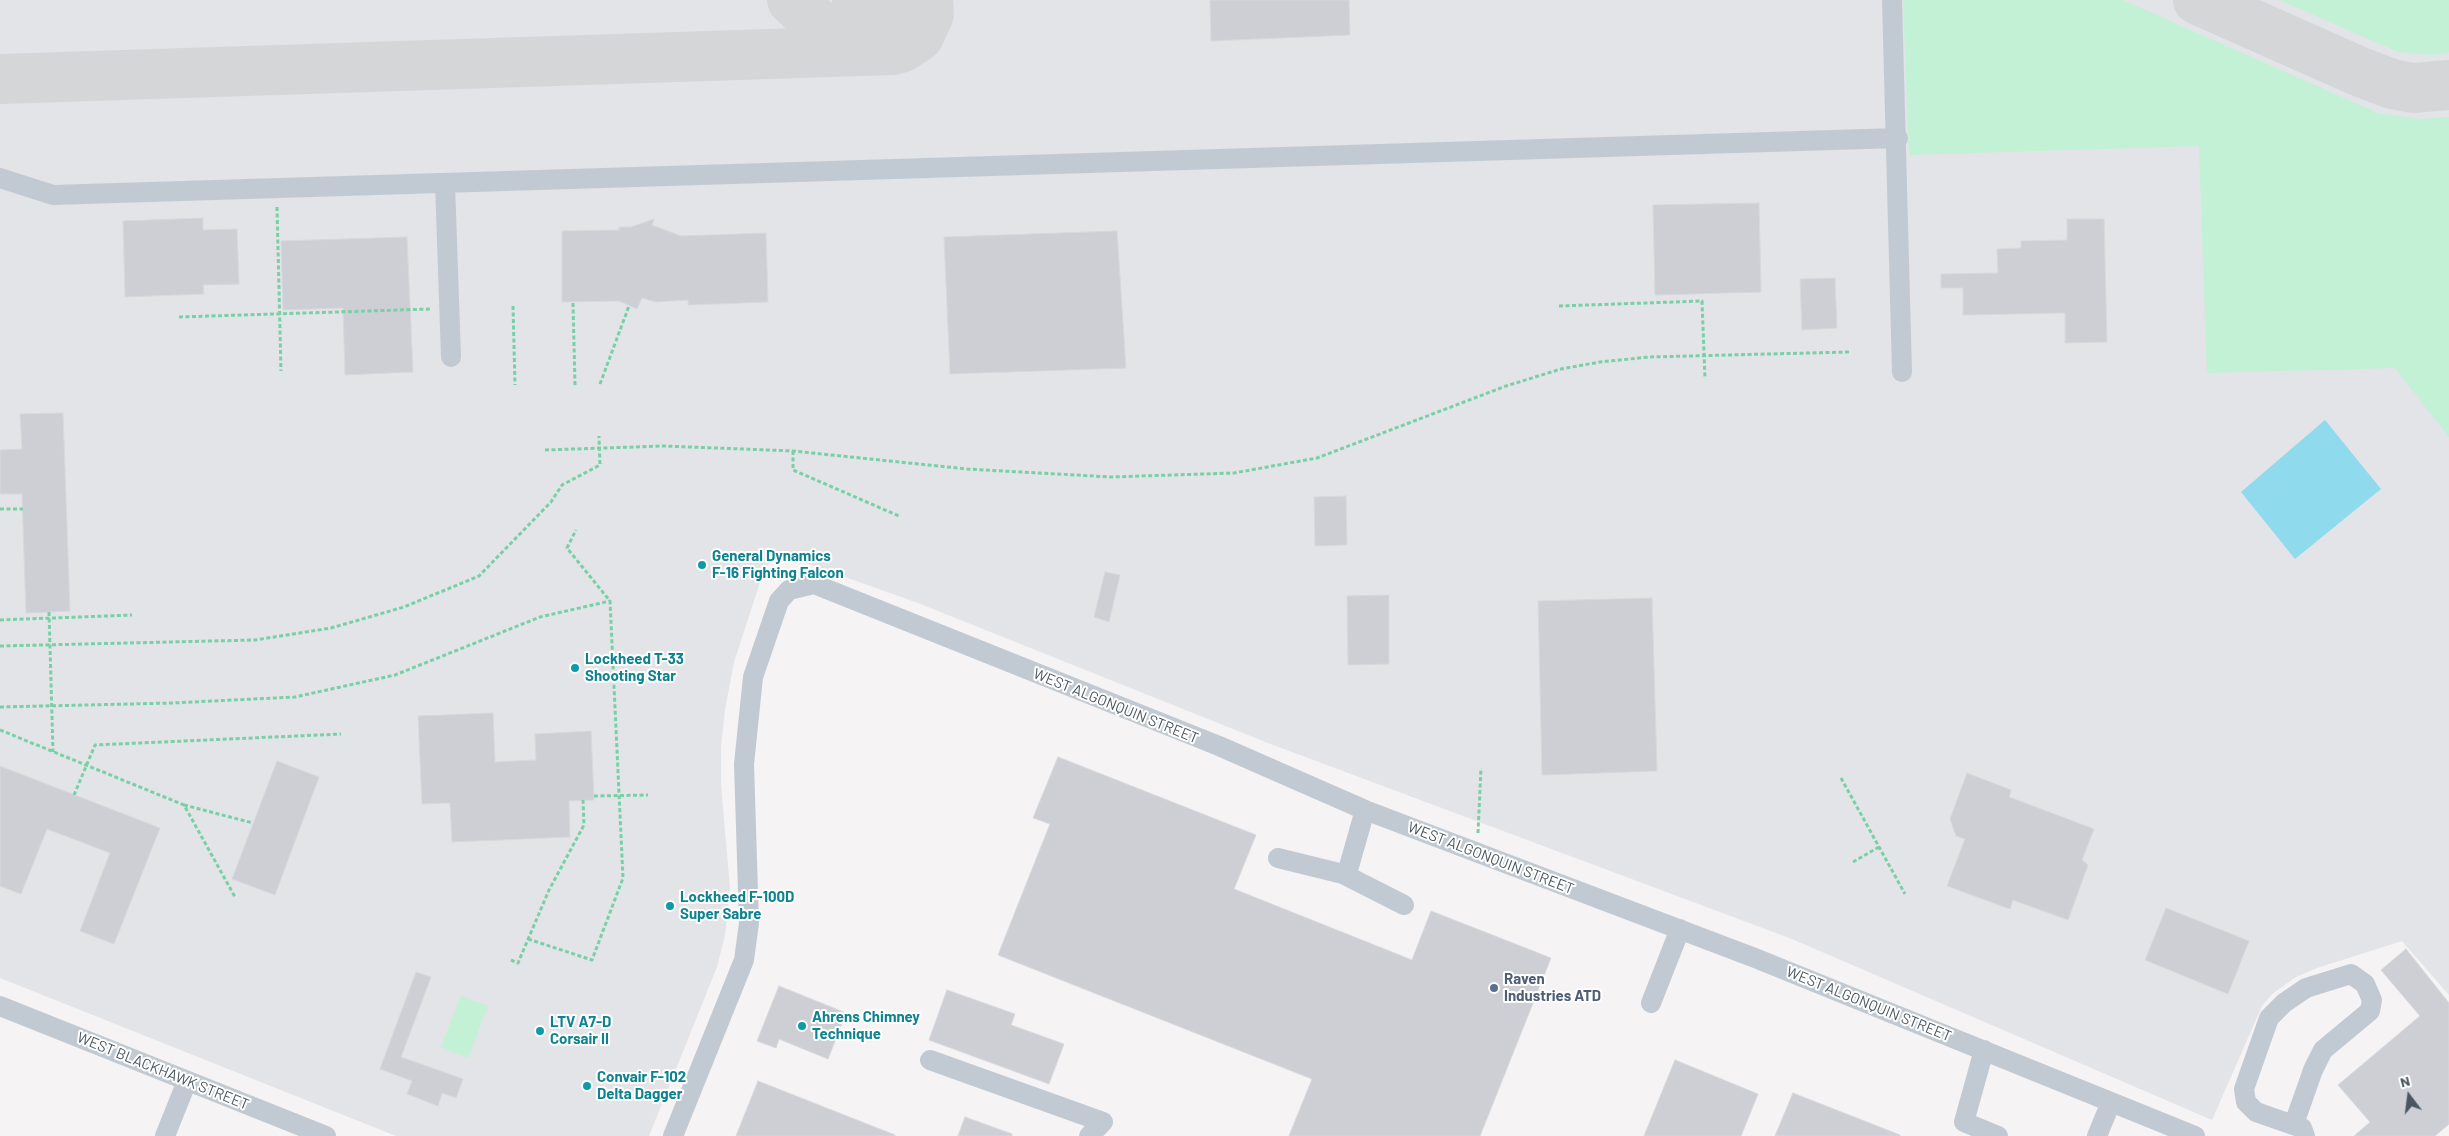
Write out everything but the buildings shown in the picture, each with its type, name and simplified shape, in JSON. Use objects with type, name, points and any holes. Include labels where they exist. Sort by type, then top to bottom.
[{"type":"street","points":[[1892,0],[1898,138],[1902,372]]},
{"type":"street","points":[[0,178],[53,195],[1898,138]]},
{"type":"street","points":[[444,183],[451,357]]},
{"type":"street","name":"WEST ALGONQUIN STREET","points":[[673,1136],[744,960],[749,924],[744,764],[753,677],[779,601],[789,590],[814,584],[1226,749],[1365,810],[1680,929],[2195,1136]]},
{"type":"street","points":[[1344,874],[1348,870],[1365,810]]},
{"type":"street","points":[[1278,858],[1344,874],[1404,906]]},
{"type":"street","points":[[1651,1003],[1680,929]]},
{"type":"street","points":[[2350,974],[2365,984],[2372,1000],[2370,1010],[2323,1050],[2313,1070],[2300,1130],[2256,1112],[2246,1102],[2244,1089],[2269,1018],[2284,1003],[2306,988],[2350,974]]},
{"type":"street","name":"WEST BLACKHAWK STREET","points":[[0,1006],[326,1136]]},
{"type":"street","points":[[1984,1050],[1964,1122],[1978,1132],[1998,1136]]},
{"type":"street","points":[[930,1060],[1096,1129]]},
{"type":"street","points":[[165,1136],[187,1081]]},
{"type":"street","points":[[2097,1136],[2111,1102]]},
{"type":"path","points":[[277,188],[282,371]]},
{"type":"path","points":[[1559,306],[1702,301],[1705,379]]},
{"type":"path","points":[[573,303],[575,384]]},
{"type":"path","points":[[513,306],[515,385]]},
{"type":"path","points":[[600,384],[629,306]]},
{"type":"path","points":[[179,317],[279,312],[449,308]]},
{"type":"path","points":[[545,450],[663,446],[793,451],[1031,474],[1141,477],[1234,473],[1317,458],[1506,386],[1561,369],[1600,362],[1649,357],[1849,352]]},
{"type":"path","points":[[0,646],[255,640],[331,628],[404,606],[479,576],[550,502],[562,485],[600,466],[599,436]]},
{"type":"path","points":[[793,451],[793,470],[899,516]]},
{"type":"path","points":[[0,509],[22,509]]},
{"type":"path","points":[[528,938],[592,960],[623,878],[610,601],[567,548],[576,530]]},
{"type":"path","points":[[0,707],[295,697],[395,675],[540,617],[610,601]]},
{"type":"path","points":[[49,612],[53,752]]},
{"type":"path","points":[[0,620],[132,615]]},
{"type":"path","points":[[0,730],[184,805],[253,823]]},
{"type":"path","points":[[74,795],[94,745],[318,737],[341,734]]},
{"type":"path","points":[[1477,853],[1481,768]]},
{"type":"path","points":[[1841,778],[1904,894]]},
{"type":"path","points":[[594,796],[648,795]]},
{"type":"path","points":[[511,960],[518,963],[549,890],[584,825],[584,800]]},
{"type":"path","points":[[184,805],[235,897]]},
{"type":"path","points":[[1853,862],[1879,847]]},
{"type":"shaded area","points":[[0,0],[2449,0],[2449,995],[2402,941],[2317,968],[2296,977],[2272,994],[2262,1006],[2212,1120],[1792,939],[1268,743],[918,603],[789,557],[781,557],[770,562],[764,570],[734,662],[725,710],[721,747],[721,785],[730,888],[725,935],[717,967],[649,1136],[396,1136],[0,978]]},
{"type":"green space","points":[[1903,0],[2123,0],[2378,113],[2421,119],[2449,117],[2449,437],[2395,368],[2207,373],[2199,146],[1909,155]]},
{"type":"green space","points":[[2280,0],[2449,0],[2449,52],[2432,55],[2398,52]]},
{"type":"green space","points":[[461,996],[488,1006],[468,1058],[441,1047]]},
{"type":"water","points":[[2325,420],[2381,489],[2295,559],[2241,492]]},
{"type":"taxiway","points":[[792,0],[834,40],[846,48],[860,51]]},
{"type":"taxiway","points":[[857,0],[877,17],[890,22],[910,18],[918,12],[925,0]]},
{"type":"taxiway","points":[[0,79],[893,50],[903,47],[919,36],[929,14],[928,0]]},
{"type":"taxiway","points":[[2198,0],[2358,71],[2392,84],[2413,88],[2449,85]]},
{"type":"place","name":"General Dynamics F-16 Fighting Falcon","points":[[702,565]]},
{"type":"place","name":"Lockheed T-33 Shooting Star","points":[[575,668]]},
{"type":"place","name":"Lockheed F-100D Super Sabre","points":[[670,906]]},
{"type":"place","name":"Raven Industries ATD","points":[[1494,988]]},
{"type":"place","name":"Ahrens Chimney Technique","points":[[802,1026]]},
{"type":"place","name":"LTV A7-D Corsair II","points":[[540,1031]]},
{"type":"place","name":"Convair F-102 Delta Dagger","points":[[587,1086]]}]
